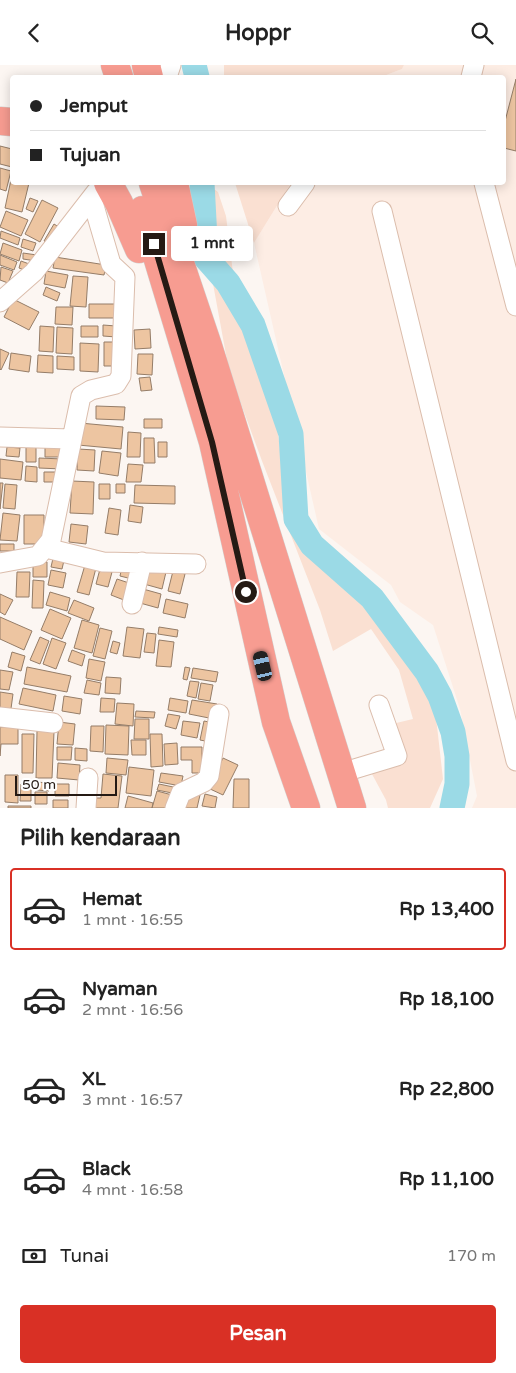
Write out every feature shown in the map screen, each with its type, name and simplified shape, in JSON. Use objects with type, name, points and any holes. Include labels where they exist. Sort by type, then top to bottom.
[{"type":"highway","points":[[151,185],[208,346],[352,808]]},
{"type":"highway","points":[[151,185],[191,369],[212,442],[276,722],[306,808]]},
{"type":"highway","points":[[99,191],[119,203],[191,369]]},
{"type":"street","points":[[288,206],[304,185]]},
{"type":"street","points":[[485,185],[516,306]]},
{"type":"street","points":[[1,298],[34,272],[99,191]]},
{"type":"street","points":[[0,563],[38,556],[52,540],[81,395],[91,390],[116,384],[120,375],[125,277],[111,264],[99,191]]},
{"type":"street","points":[[382,211],[516,761]]},
{"type":"street","points":[[0,437],[72,439]]},
{"type":"street","points":[[46,548],[103,562],[196,564]]},
{"type":"street","points":[[132,604],[142,562]]},
{"type":"street","points":[[342,773],[397,756],[379,705]]},
{"type":"street","points":[[175,808],[184,790],[204,782],[209,776],[219,714]]},
{"type":"street","points":[[0,717],[53,723]]},
{"type":"street","points":[[86,808],[88,777]]},
{"type":"shaded area","points":[[224,65],[404,65],[402,69],[386,75],[224,75]]},
{"type":"shaded area","points":[[404,65],[516,65],[516,808],[472,808],[477,796],[460,709],[433,625],[400,602],[391,585],[319,529],[254,243],[290,185],[506,185],[506,75],[386,75],[402,69]]},
{"type":"shaded area","points":[[199,185],[209,185],[218,192],[226,216],[235,289],[276,414],[287,514],[317,554],[394,615],[432,682],[443,779],[430,808],[388,808],[386,800],[366,763],[390,751],[392,724],[413,719],[399,670],[371,629],[333,651],[320,610],[229,371],[207,251]]},
{"type":"shaded area","points":[[236,185],[290,185],[254,243]]},
{"type":"building","points":[[516,79],[516,151],[506,148],[506,117]]},
{"type":"building","points":[[0,146],[10,148],[10,166],[0,164]]},
{"type":"building","points":[[0,168],[10,171],[10,175],[6,191],[0,189]]},
{"type":"building","points":[[10,184],[29,185],[22,212],[5,208]]},
{"type":"building","points":[[30,198],[38,201],[33,212],[26,209]]},
{"type":"building","points":[[42,200],[58,208],[40,242],[25,234]]},
{"type":"building","points":[[6,211],[28,220],[21,236],[0,227]]},
{"type":"building","points":[[54,224],[62,229],[52,246],[44,241]]},
{"type":"building","points":[[1,231],[20,238],[18,245],[0,238]]},
{"type":"building","points":[[23,239],[36,243],[33,251],[21,247]]},
{"type":"building","points":[[3,243],[22,250],[19,261],[0,254]]},
{"type":"building","points":[[23,253],[37,255],[36,261],[23,259]]},
{"type":"building","points":[[0,255],[17,262],[14,270],[0,265]]},
{"type":"building","points":[[55,257],[106,265],[104,275],[53,268]]},
{"type":"building","points":[[21,261],[32,265],[29,272],[19,268]]},
{"type":"building","points":[[1,267],[13,271],[8,283],[0,280]]},
{"type":"building","points":[[46,271],[68,275],[65,288],[44,284]]},
{"type":"building","points":[[73,276],[88,277],[86,307],[70,306]]},
{"type":"building","points":[[46,287],[60,293],[57,301],[43,295]]},
{"type":"building","points":[[13,299],[39,312],[29,330],[4,317]]},
{"type":"building","points":[[89,304],[117,304],[117,318],[89,318]]},
{"type":"building","points":[[56,307],[73,307],[72,325],[55,324]]},
{"type":"building","points":[[103,325],[116,326],[116,337],[103,336]]},
{"type":"building","points":[[40,326],[54,327],[53,352],[39,351]]},
{"type":"building","points":[[81,326],[98,326],[98,337],[81,337]]},
{"type":"building","points":[[57,327],[73,328],[72,354],[56,353]]},
{"type":"building","points":[[150,329],[151,348],[135,349],[134,330]]},
{"type":"building","points":[[104,342],[118,342],[118,366],[104,366]]},
{"type":"building","points":[[80,343],[99,344],[98,372],[80,371]]},
{"type":"building","points":[[0,349],[9,353],[1,370],[0,369]]},
{"type":"building","points":[[11,353],[31,356],[29,372],[9,369]]},
{"type":"building","points":[[138,354],[153,354],[152,375],[137,374]]},
{"type":"building","points":[[38,355],[53,356],[53,373],[37,372]]},
{"type":"building","points":[[57,356],[74,357],[74,370],[57,369]]},
{"type":"building","points":[[150,377],[152,390],[141,391],[139,378]]},
{"type":"building","points":[[96,406],[125,407],[124,420],[96,419]]},
{"type":"building","points":[[144,419],[162,419],[162,428],[144,428]]},
{"type":"building","points":[[80,423],[123,427],[121,449],[78,445]]},
{"type":"building","points":[[128,432],[141,433],[140,457],[127,457]]},
{"type":"building","points":[[144,438],[154,438],[155,463],[144,463]]},
{"type":"building","points":[[45,442],[64,442],[64,457],[45,457]]},
{"type":"building","points":[[158,442],[167,442],[167,457],[158,457]]},
{"type":"building","points":[[26,443],[36,444],[36,462],[26,462]]},
{"type":"building","points":[[7,447],[20,448],[19,457],[6,456]]},
{"type":"building","points":[[78,449],[95,450],[94,471],[77,470]]},
{"type":"building","points":[[102,451],[121,453],[118,476],[99,473]]},
{"type":"building","points":[[39,458],[63,459],[62,469],[39,468]]},
{"type":"building","points":[[0,459],[23,462],[21,480],[0,478]]},
{"type":"building","points":[[128,464],[143,465],[141,482],[126,482]]},
{"type":"building","points":[[26,466],[37,467],[37,482],[25,481]]},
{"type":"building","points":[[44,472],[58,472],[58,482],[44,482]]},
{"type":"building","points":[[72,481],[94,482],[93,514],[70,513]]},
{"type":"building","points":[[0,483],[3,483],[0,509]]},
{"type":"building","points":[[5,484],[17,485],[15,509],[3,508]]},
{"type":"building","points":[[99,484],[110,484],[110,499],[99,499]]},
{"type":"building","points":[[116,484],[125,484],[125,493],[116,493]]},
{"type":"building","points":[[135,485],[175,486],[175,504],[134,503]]},
{"type":"building","points":[[130,505],[143,507],[141,523],[128,521]]},
{"type":"building","points":[[109,508],[121,510],[118,535],[105,533]]},
{"type":"building","points":[[3,513],[20,515],[17,541],[0,540]]},
{"type":"building","points":[[24,515],[44,515],[44,544],[24,544]]},
{"type":"building","points":[[71,524],[88,526],[86,544],[69,542]]},
{"type":"building","points":[[0,544],[14,544],[14,551],[0,551]]},
{"type":"building","points":[[54,554],[65,556],[62,569],[51,567]]},
{"type":"building","points":[[33,562],[47,562],[47,577],[33,577]]},
{"type":"building","points":[[85,565],[96,568],[89,595],[77,592]]},
{"type":"building","points":[[122,567],[134,570],[132,579],[120,576]]},
{"type":"building","points":[[148,568],[166,572],[162,589],[144,584]]},
{"type":"building","points":[[100,569],[112,572],[108,587],[96,584]]},
{"type":"building","points":[[51,570],[66,573],[63,588],[48,585]]},
{"type":"building","points":[[173,571],[185,574],[180,594],[168,591]]},
{"type":"building","points":[[17,572],[30,572],[29,597],[16,597]]},
{"type":"building","points":[[117,579],[135,585],[129,602],[111,595]]},
{"type":"building","points":[[33,580],[44,581],[43,608],[32,608]]},
{"type":"building","points":[[143,589],[161,594],[158,608],[140,603]]},
{"type":"building","points":[[50,592],[70,598],[67,611],[46,605]]},
{"type":"building","points":[[0,594],[13,600],[5,615],[0,612]]},
{"type":"building","points":[[166,599],[188,604],[185,618],[163,613]]},
{"type":"building","points":[[74,600],[94,608],[89,621],[68,613]]},
{"type":"building","points":[[50,609],[71,618],[62,639],[41,630]]},
{"type":"building","points":[[0,617],[32,631],[24,650],[0,639]]},
{"type":"building","points":[[82,620],[99,625],[92,653],[74,648]]},
{"type":"building","points":[[127,627],[144,629],[140,658],[123,656]]},
{"type":"building","points":[[159,627],[178,630],[177,637],[158,634]]},
{"type":"building","points":[[100,628],[112,631],[105,659],[93,656]]},
{"type":"building","points":[[147,633],[156,634],[154,653],[144,652]]},
{"type":"building","points":[[40,637],[49,641],[40,664],[30,660]]},
{"type":"building","points":[[52,638],[66,643],[56,669],[43,664]]},
{"type":"building","points":[[159,640],[174,642],[171,667],[156,666]]},
{"type":"building","points":[[113,641],[120,643],[117,654],[110,652]]},
{"type":"building","points":[[72,650],[85,655],[82,666],[68,661]]},
{"type":"building","points":[[12,652],[25,656],[21,671],[8,667]]},
{"type":"building","points":[[89,659],[105,662],[101,681],[86,678]]},
{"type":"building","points":[[27,667],[71,676],[67,692],[24,684]]},
{"type":"building","points":[[185,667],[190,668],[187,680],[183,679]]},
{"type":"building","points":[[193,668],[218,672],[216,682],[191,678]]},
{"type":"building","points":[[0,670],[13,672],[9,690],[0,689]]},
{"type":"building","points":[[106,677],[121,678],[120,694],[105,693]]},
{"type":"building","points":[[87,680],[101,683],[99,695],[84,693]]},
{"type":"building","points":[[190,681],[199,682],[196,698],[187,696]]},
{"type":"building","points":[[201,683],[213,685],[210,701],[198,699]]},
{"type":"building","points":[[23,688],[56,695],[53,711],[19,704]]},
{"type":"building","points":[[0,692],[13,694],[10,716],[0,715]]},
{"type":"building","points":[[64,696],[82,699],[80,714],[62,711]]},
{"type":"building","points":[[101,698],[115,699],[114,712],[100,712]]},
{"type":"building","points":[[170,698],[188,701],[186,713],[168,710]]},
{"type":"building","points":[[192,700],[217,704],[214,719],[189,714]]},
{"type":"building","points":[[117,703],[134,704],[133,726],[115,724]]},
{"type":"building","points":[[136,711],[155,712],[154,718],[135,717]]},
{"type":"building","points":[[168,714],[180,716],[176,729],[165,726]]},
{"type":"building","points":[[135,719],[149,719],[149,739],[134,739]]},
{"type":"building","points":[[183,721],[200,723],[197,738],[181,735]]},
{"type":"building","points":[[204,721],[214,723],[210,742],[200,740]]},
{"type":"building","points":[[59,722],[75,724],[73,745],[57,744]]},
{"type":"building","points":[[106,725],[129,726],[128,755],[105,754]]},
{"type":"building","points":[[91,726],[104,726],[103,752],[90,751]]},
{"type":"building","points":[[0,727],[18,727],[18,744],[1,744],[0,756]]},
{"type":"building","points":[[37,731],[54,732],[52,778],[36,778]]},
{"type":"building","points":[[22,734],[34,734],[33,773],[22,773]]},
{"type":"building","points":[[150,734],[162,734],[163,766],[151,767]]},
{"type":"building","points":[[131,740],[146,740],[146,755],[132,755]]},
{"type":"building","points":[[177,743],[178,764],[165,765],[164,744]]},
{"type":"building","points":[[57,747],[72,747],[71,760],[57,760]]},
{"type":"building","points":[[181,747],[202,747],[202,773],[192,773],[192,760],[181,760]]},
{"type":"building","points":[[75,748],[87,749],[87,761],[75,760]]},
{"type":"building","points":[[107,758],[128,760],[126,775],[106,773]]},
{"type":"building","points":[[223,758],[238,765],[223,795],[208,788]]},
{"type":"building","points":[[58,763],[80,765],[79,780],[57,778]]},
{"type":"building","points":[[129,767],[154,770],[151,796],[126,793]]},
{"type":"building","points":[[161,773],[183,776],[181,786],[159,782]]},
{"type":"building","points":[[103,774],[122,776],[118,808],[95,808],[96,798],[101,798]]},
{"type":"building","points":[[5,775],[18,775],[18,803],[5,802]]},
{"type":"building","points":[[234,779],[249,779],[249,808],[233,808]]},
{"type":"building","points":[[36,782],[49,783],[49,791],[36,790]]},
{"type":"building","points":[[21,784],[31,784],[31,801],[20,801]]},
{"type":"building","points":[[55,784],[69,784],[69,796],[55,796]]},
{"type":"building","points":[[159,784],[178,788],[177,794],[157,790]]},
{"type":"building","points":[[157,791],[176,796],[173,808],[152,808]]},
{"type":"building","points":[[185,791],[200,795],[197,808],[181,808]]},
{"type":"building","points":[[35,792],[47,792],[47,804],[35,804]]},
{"type":"building","points":[[205,794],[217,797],[215,808],[202,806]]},
{"type":"building","points":[[128,796],[153,803],[152,808],[125,808]]},
{"type":"building","points":[[53,800],[68,800],[68,808],[53,808]]},
{"type":"building","points":[[8,806],[31,806],[31,808],[8,808]]},
{"type":"waterway","points":[[194,65],[196,75]]},
{"type":"waterway","points":[[202,185],[206,258],[228,283],[253,325],[291,434],[296,519],[312,545],[372,598],[427,672],[440,696],[453,732],[457,756],[457,784],[452,808]]},
{"type":"route","points":[[154,244],[212,442],[246,592]]}]
